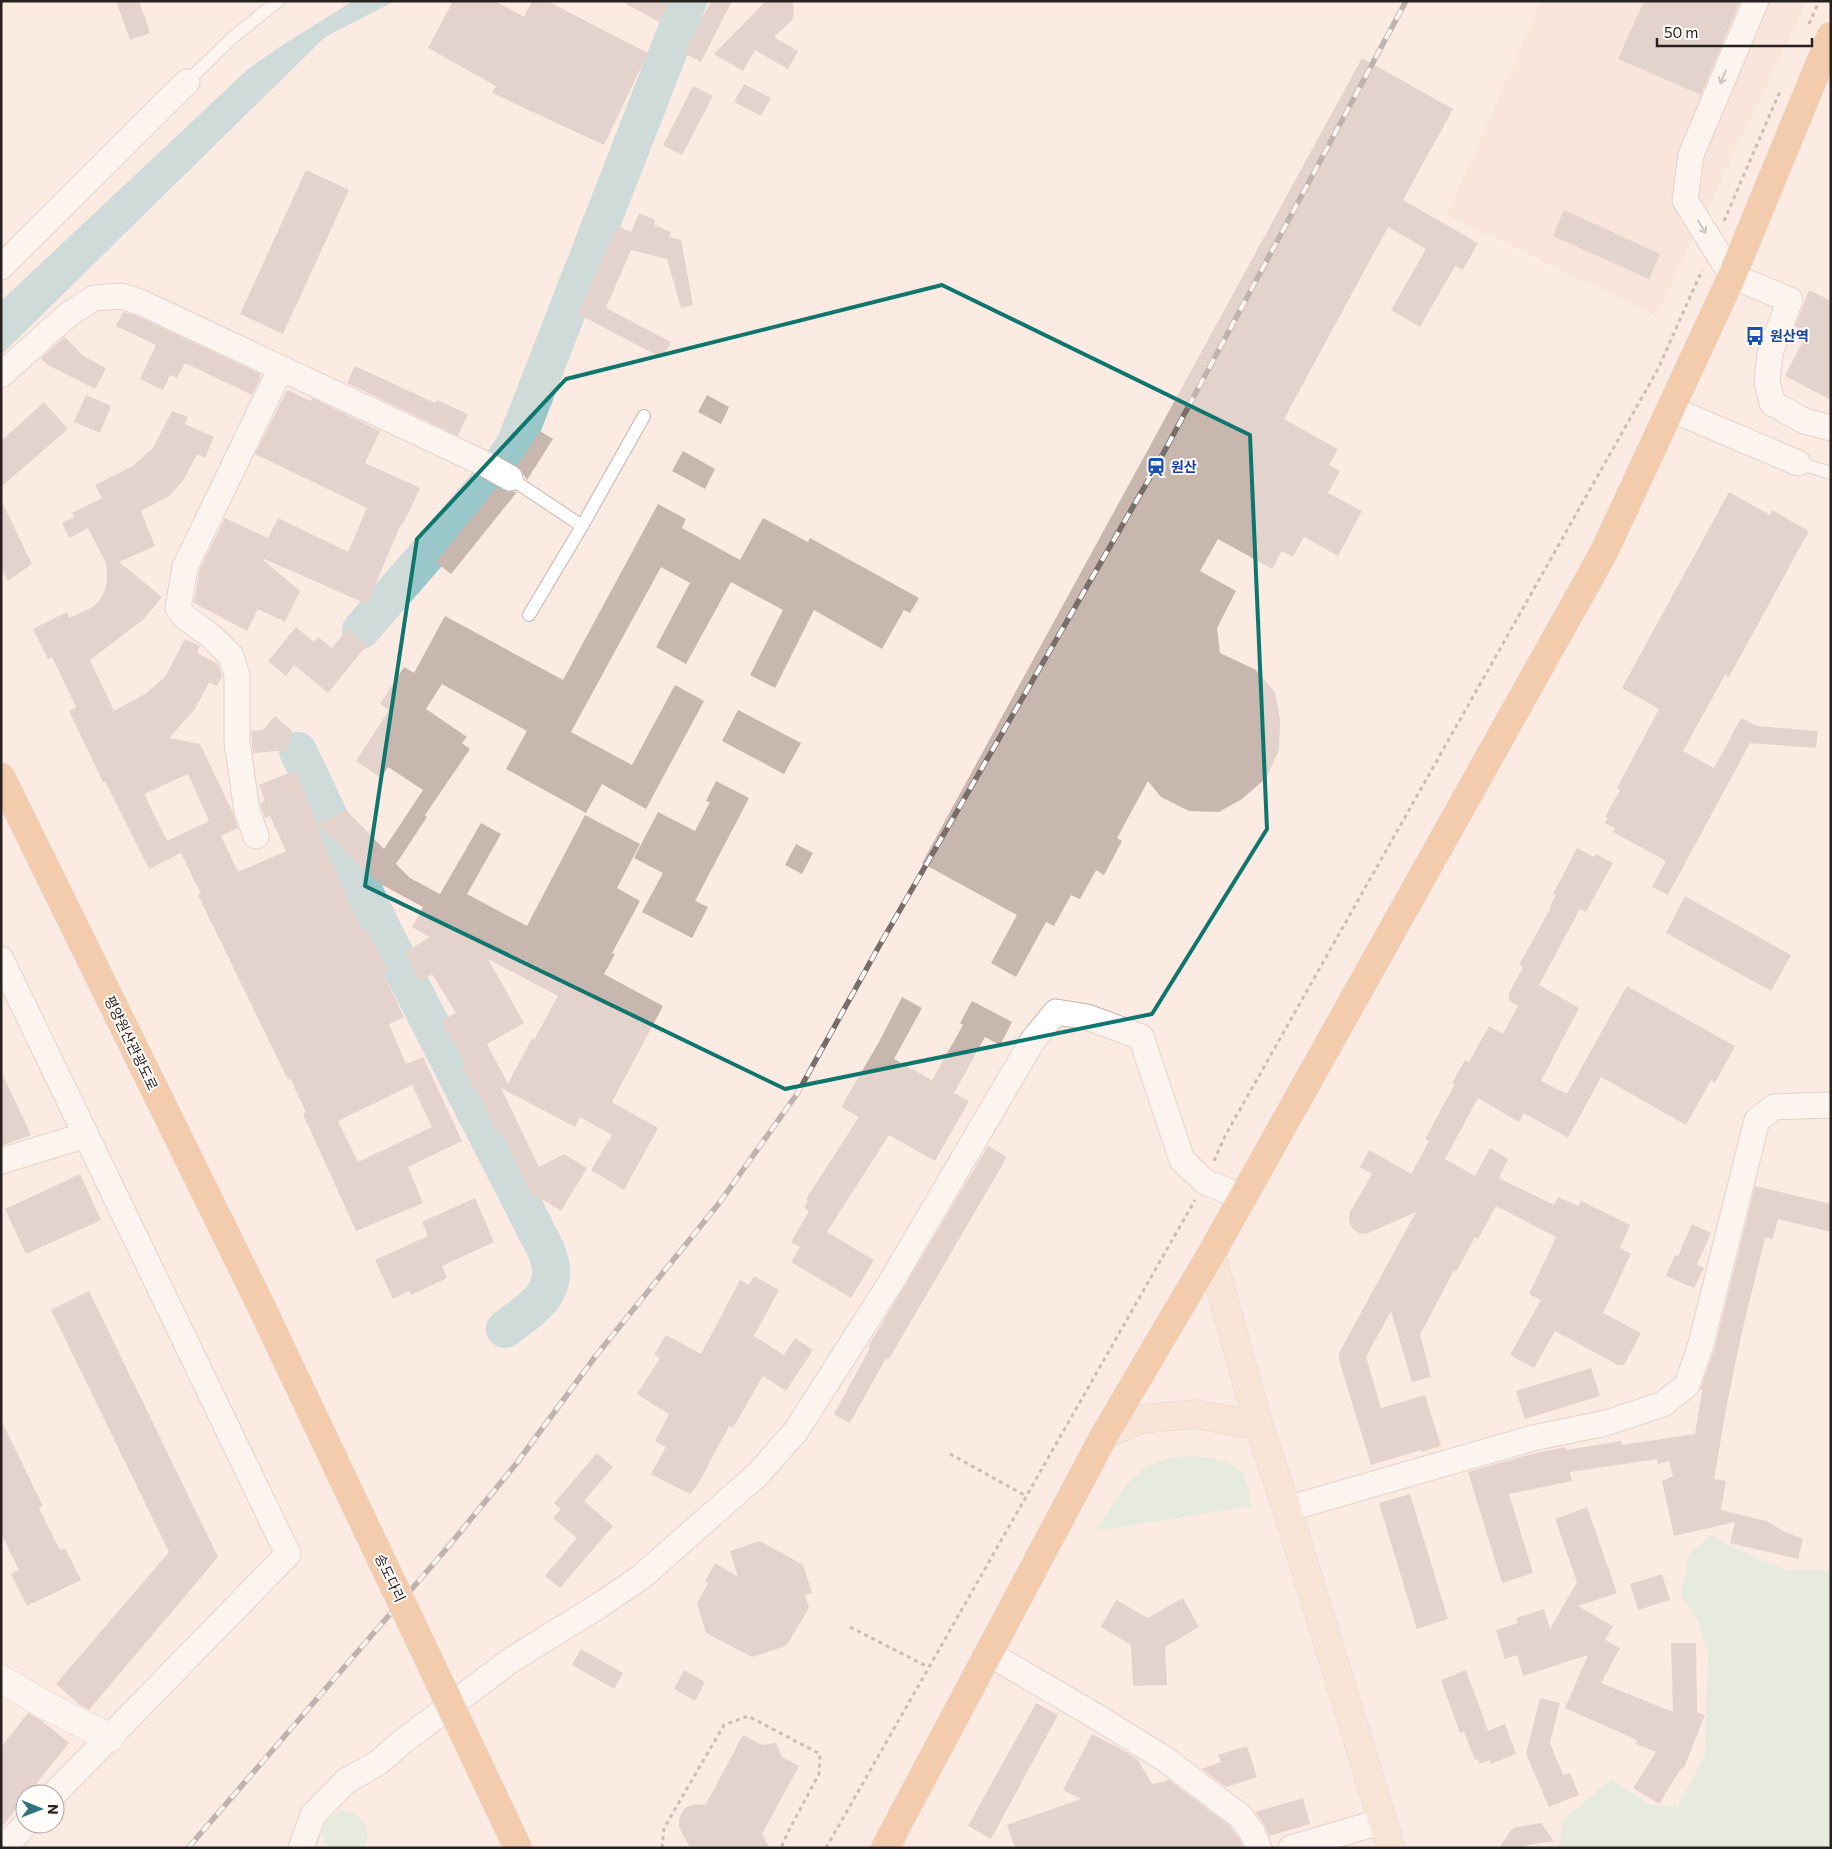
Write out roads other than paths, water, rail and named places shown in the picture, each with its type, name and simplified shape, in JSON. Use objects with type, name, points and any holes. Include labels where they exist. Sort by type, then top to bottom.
[{"type":"highway","points":[[885,1848],[1105,1434],[1211,1254],[1604,552],[1732,276],[1819,32]]},
{"type":"highway","name":"평양원산관광도로","points":[[1,777],[262,1308]]},
{"type":"highway","name":"송도다리","points":[[262,1308],[518,1848]]},
{"type":"main road","points":[[1211,1254],[1259,1426],[1287,1509],[1392,1848]]},
{"type":"main road","points":[[1105,1434],[1142,1419],[1195,1414],[1259,1426]]},
{"type":"street","points":[[1756,1],[1691,155],[1685,200],[1732,276],[1790,300],[1770,354],[1767,381],[1772,403],[1804,421],[1831,428]]},
{"type":"street","points":[[1,267],[187,82]]},
{"type":"street","points":[[1,375],[69,314],[94,298],[121,296],[140,302],[510,478]]},
{"type":"street","points":[[256,836],[247,811],[237,742],[237,676],[231,656],[212,637],[185,617],[178,608],[185,567],[281,368]]},
{"type":"street","points":[[1671,409],[1798,462]]},
{"type":"street","points":[[1,959],[288,1554],[64,1784]]},
{"type":"street","points":[[301,1848],[312,1815],[346,1781],[378,1763],[402,1742],[510,1660],[600,1605],[641,1577],[757,1475],[796,1431],[890,1282],[1033,1040],[1056,1012],[1087,1017],[1140,1037],[1182,1160],[1205,1182],[1243,1197]]},
{"type":"street","points":[[1287,1509],[1533,1438],[1606,1423],[1663,1404],[1687,1384],[1701,1344],[1757,1120],[1774,1107],[1831,1105]]},
{"type":"street","points":[[1,1161],[86,1135]]},
{"type":"street","points":[[988,1653],[1099,1718],[1172,1765],[1240,1816],[1252,1832],[1259,1848]]},
{"type":"street","points":[[1,1679],[43,1704],[110,1738]]},
{"type":"street","points":[[1291,1848],[1383,1821]]},
{"type":"street","points":[[4,1848],[17,1834]]},
{"type":"lane","points":[[187,82],[232,38],[278,1]]},
{"type":"lane","points":[[529,615],[644,416]]},
{"type":"lane","points":[[1798,462],[1831,474]]},
{"type":"lane","points":[[510,478],[582,526]]},
{"type":"water","points":[[353,1],[395,1],[325,37],[1,355],[1,301],[248,69]]},
{"type":"waterway","points":[[361,630],[483,490],[515,445],[688,1]]},
{"type":"waterway","points":[[298,751],[382,929],[546,1250],[551,1269],[550,1280],[543,1297],[529,1311],[505,1329]]},
{"type":"railway","points":[[188,1848],[448,1547],[516,1464],[595,1357],[720,1202],[797,1094],[878,948],[1156,467],[1406,1]]},
{"type":"place","name":"원산역","points":[[1755,336]]},
{"type":"place","name":"원산","points":[[1156,467]]}]
